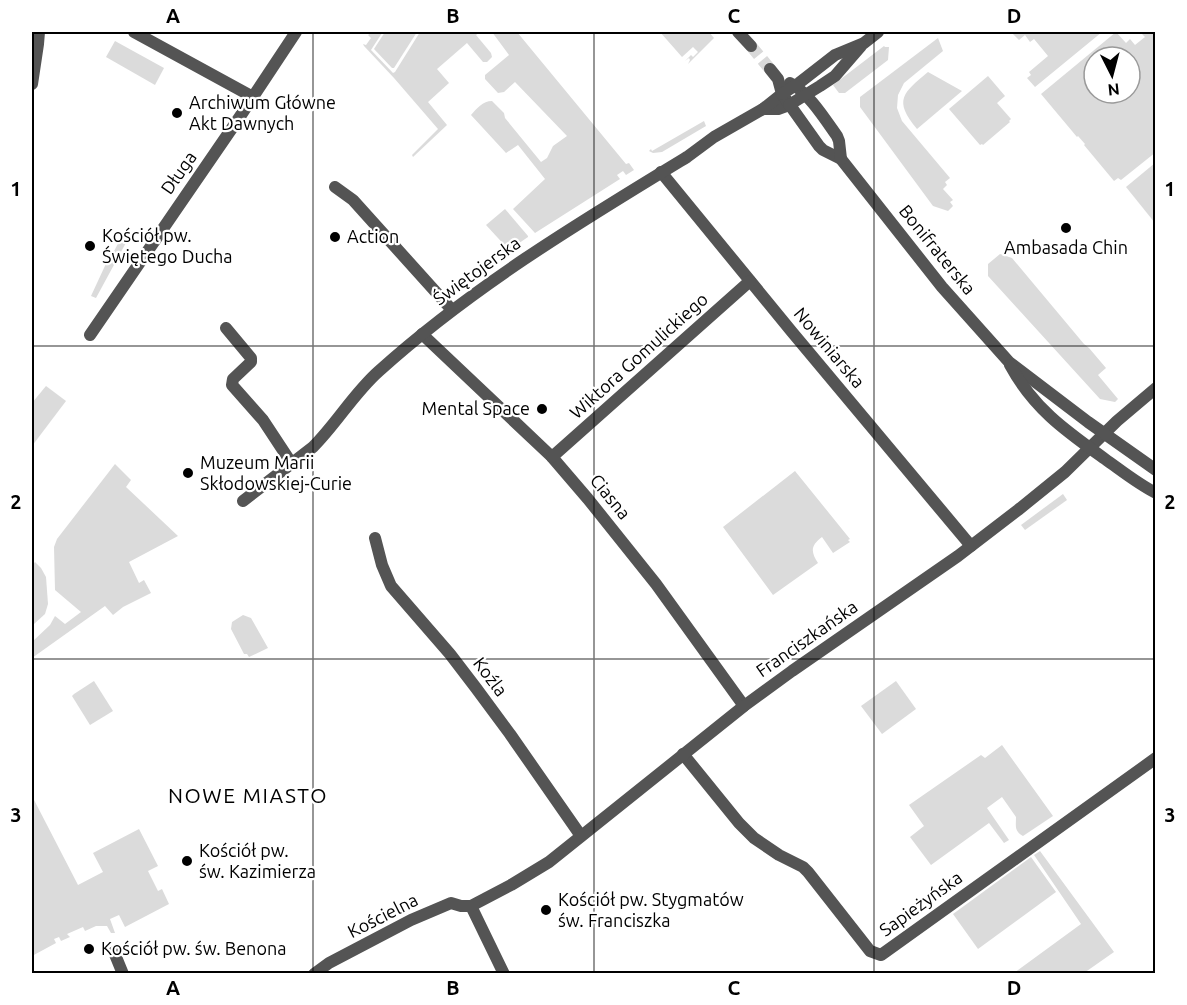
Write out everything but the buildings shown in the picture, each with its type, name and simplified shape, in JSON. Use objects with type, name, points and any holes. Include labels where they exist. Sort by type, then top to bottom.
[{"type":"street","points":[[32,84],[39,32]]},
{"type":"street","points":[[134,32],[253,97]]},
{"type":"street","name":"Długa","points":[[90,334],[296,32]]},
{"type":"street","points":[[738,32],[751,46]]},
{"type":"street","name":"Świętojerska","points":[[785,100],[806,96],[835,76],[864,43],[878,32]]},
{"type":"street","name":"Świętojerska","points":[[243,501],[322,438],[365,384],[452,310],[514,266],[693,153],[714,137],[763,109],[778,109],[796,86],[836,55],[864,43]]},
{"type":"street","points":[[785,100],[774,74],[796,86]]},
{"type":"street","name":"Bonifraterska","points":[[796,86],[837,135],[841,159]]},
{"type":"street","name":"Bonifraterska","points":[[785,100],[823,150],[841,159],[942,287],[1008,362],[1022,385],[1042,410],[1089,448],[1155,493]]},
{"type":"street","name":"Nowiniarska","points":[[661,172],[971,546]]},
{"type":"street","points":[[335,187],[352,200],[452,310]]},
{"type":"street","name":"Wiktora Gomulickiego","points":[[552,457],[750,281]]},
{"type":"street","points":[[225,328],[252,358],[251,362],[233,379],[232,385],[263,420],[292,464]]},
{"type":"street","name":"Ciasna","points":[[422,334],[552,457],[657,584],[744,706]]},
{"type":"street","name":"Bonifraterska","points":[[1008,362],[1155,470]]},
{"type":"street","name":"Franciszkańska","points":[[471,906],[549,862],[744,706],[971,546],[1051,483],[1155,388]]},
{"type":"street","name":"Koźla","points":[[375,538],[382,565],[391,586],[476,688],[582,836]]},
{"type":"street","name":"Sapieżyńska","points":[[682,754],[739,823],[754,838],[779,855],[803,867],[870,951],[881,955],[1155,758]]},
{"type":"street","name":"Kościelna","points":[[314,974],[329,963],[411,920],[451,903],[471,906]]},
{"type":"street","points":[[471,906],[504,974]]},
{"type":"street","points":[[114,952],[123,974]]},
{"type":"shaded area","points":[[372,32],[382,33],[371,50],[393,73],[420,32],[480,32],[476,35],[491,53],[492,57],[487,62],[483,62],[467,43],[437,69],[449,83],[428,102],[447,125],[413,157],[412,155],[438,129],[364,46],[363,44],[366,45],[371,38],[368,35]]},
{"type":"shaded area","points":[[385,32],[417,32],[394,68],[374,49]]},
{"type":"shaded area","points":[[492,32],[517,32],[626,164],[629,163],[634,170],[626,175],[623,171],[617,175],[620,179],[535,233],[513,209],[545,179],[518,145],[506,153],[471,115],[483,104],[492,101],[504,113],[505,118],[541,162],[547,158],[553,146],[567,136],[515,82],[504,92],[498,93],[485,79],[485,75],[509,55]]},
{"type":"shaded area","points":[[660,32],[709,32],[714,38],[688,64],[689,58],[685,61],[691,55],[693,57],[698,52],[693,47],[682,57]]},
{"type":"shaded area","points":[[1011,32],[1102,32],[1086,45],[1082,45],[1082,48],[1035,87],[1027,78],[1031,75],[1029,72],[1048,56],[1034,39],[1030,42],[1025,35],[1019,40]]},
{"type":"shaded area","points":[[1116,32],[1126,43],[1130,39],[1135,45],[1100,45]]},
{"type":"shaded area","points":[[1145,32],[1155,32],[1156,152],[1121,180],[1118,178],[1114,181],[1041,94],[1082,60],[1082,105],[1142,105],[1142,45],[1135,45],[1145,37],[1142,34]]},
{"type":"shaded area","points":[[938,38],[943,51],[904,83],[898,95],[897,108],[902,121],[950,178],[945,182],[947,185],[943,189],[953,200],[950,202],[953,206],[948,211],[933,206],[860,107],[860,97]]},
{"type":"shaded area","points":[[115,41],[164,68],[155,85],[106,57]]},
{"type":"shaded area","points":[[884,46],[889,47],[888,60],[845,93],[839,93],[833,85]]},
{"type":"shaded area","points":[[928,72],[962,91],[917,129],[905,111],[904,98],[912,86]]},
{"type":"shaded area","points":[[988,76],[1005,96],[997,103],[1011,119],[983,145],[980,145],[949,109]]},
{"type":"shaded area","points":[[704,121],[706,126],[662,152],[649,151],[651,149],[652,151]]},
{"type":"shaded area","points":[[1155,163],[1155,223],[1126,187]]},
{"type":"shaded area","points":[[505,209],[528,236],[509,250],[486,225]]},
{"type":"shaded area","points":[[122,236],[128,239],[96,298],[91,296],[110,255]]},
{"type":"shaded area","points":[[1000,254],[1012,258],[1106,368],[1098,375],[1118,399],[1115,402],[1100,399],[988,276],[988,264]]},
{"type":"shaded area","points":[[46,386],[66,401],[32,446],[32,403]]},
{"type":"shaded area","points":[[115,464],[131,480],[126,487],[178,536],[129,562],[139,583],[144,580],[151,593],[123,607],[113,615],[105,606],[32,658],[32,642],[50,625],[55,616],[65,624],[81,612],[55,590],[54,547],[57,539]]},
{"type":"shaded area","points":[[795,471],[850,539],[848,540],[850,542],[833,553],[822,537],[815,543],[813,549],[818,563],[773,595],[723,527]]},
{"type":"shaded area","points":[[1063,494],[1067,500],[1025,530],[1021,525]]},
{"type":"shaded area","points":[[35,562],[46,577],[48,604],[45,614],[34,624],[32,623],[32,566]]},
{"type":"shaded area","points":[[243,615],[251,618],[268,648],[249,657],[244,654],[231,629],[232,622]]},
{"type":"shaded area","points":[[94,681],[113,711],[90,725],[72,696]]},
{"type":"shaded area","points":[[896,681],[916,709],[882,734],[861,706]]},
{"type":"shaded area","points":[[1002,745],[1053,816],[1023,836],[1017,830],[1016,817],[1002,797],[987,808],[1009,840],[1004,843],[989,823],[931,865],[910,837],[924,826],[909,805],[981,755],[985,758]]},
{"type":"shaded area","points":[[32,796],[78,885],[103,872],[93,853],[139,829],[158,866],[148,871],[158,891],[162,889],[169,904],[125,927],[119,915],[110,919],[115,933],[111,933],[107,926],[96,926],[85,931],[83,927],[67,934],[70,937],[61,941],[59,937],[54,939],[56,943],[32,956]]},
{"type":"shaded area","points":[[1040,851],[1114,952],[1084,973],[1014,973],[1081,924],[1034,855]]},
{"type":"shaded area","points":[[1031,857],[1056,892],[978,949],[953,914]]},
{"type":"tunnel","points":[[751,46],[770,69]]},
{"type":"place","name":"Archiwum Główne Akt Dawnych","points":[[177,113]]},
{"type":"place","name":"Ambasada Chin","points":[[1066,228]]},
{"type":"place","name":"Action","points":[[335,237]]},
{"type":"place","name":"Kościół pw. Świętego Ducha","points":[[90,246]]},
{"type":"place","name":"Mental Space","points":[[542,409]]},
{"type":"place","name":"Muzeum Marii Skłodowskiej-Curie","points":[[188,473]]},
{"type":"place","name":"Kościół pw. św. Kazimierza","points":[[187,861]]},
{"type":"place","name":"Kościół pw. Stygmatów św. Franciszka","points":[[546,910]]},
{"type":"place","name":"Kościół pw. św. Benona","points":[[89,949]]},
{"type":"district","name":"NOWE MIASTO","points":[[248,796]]}]
